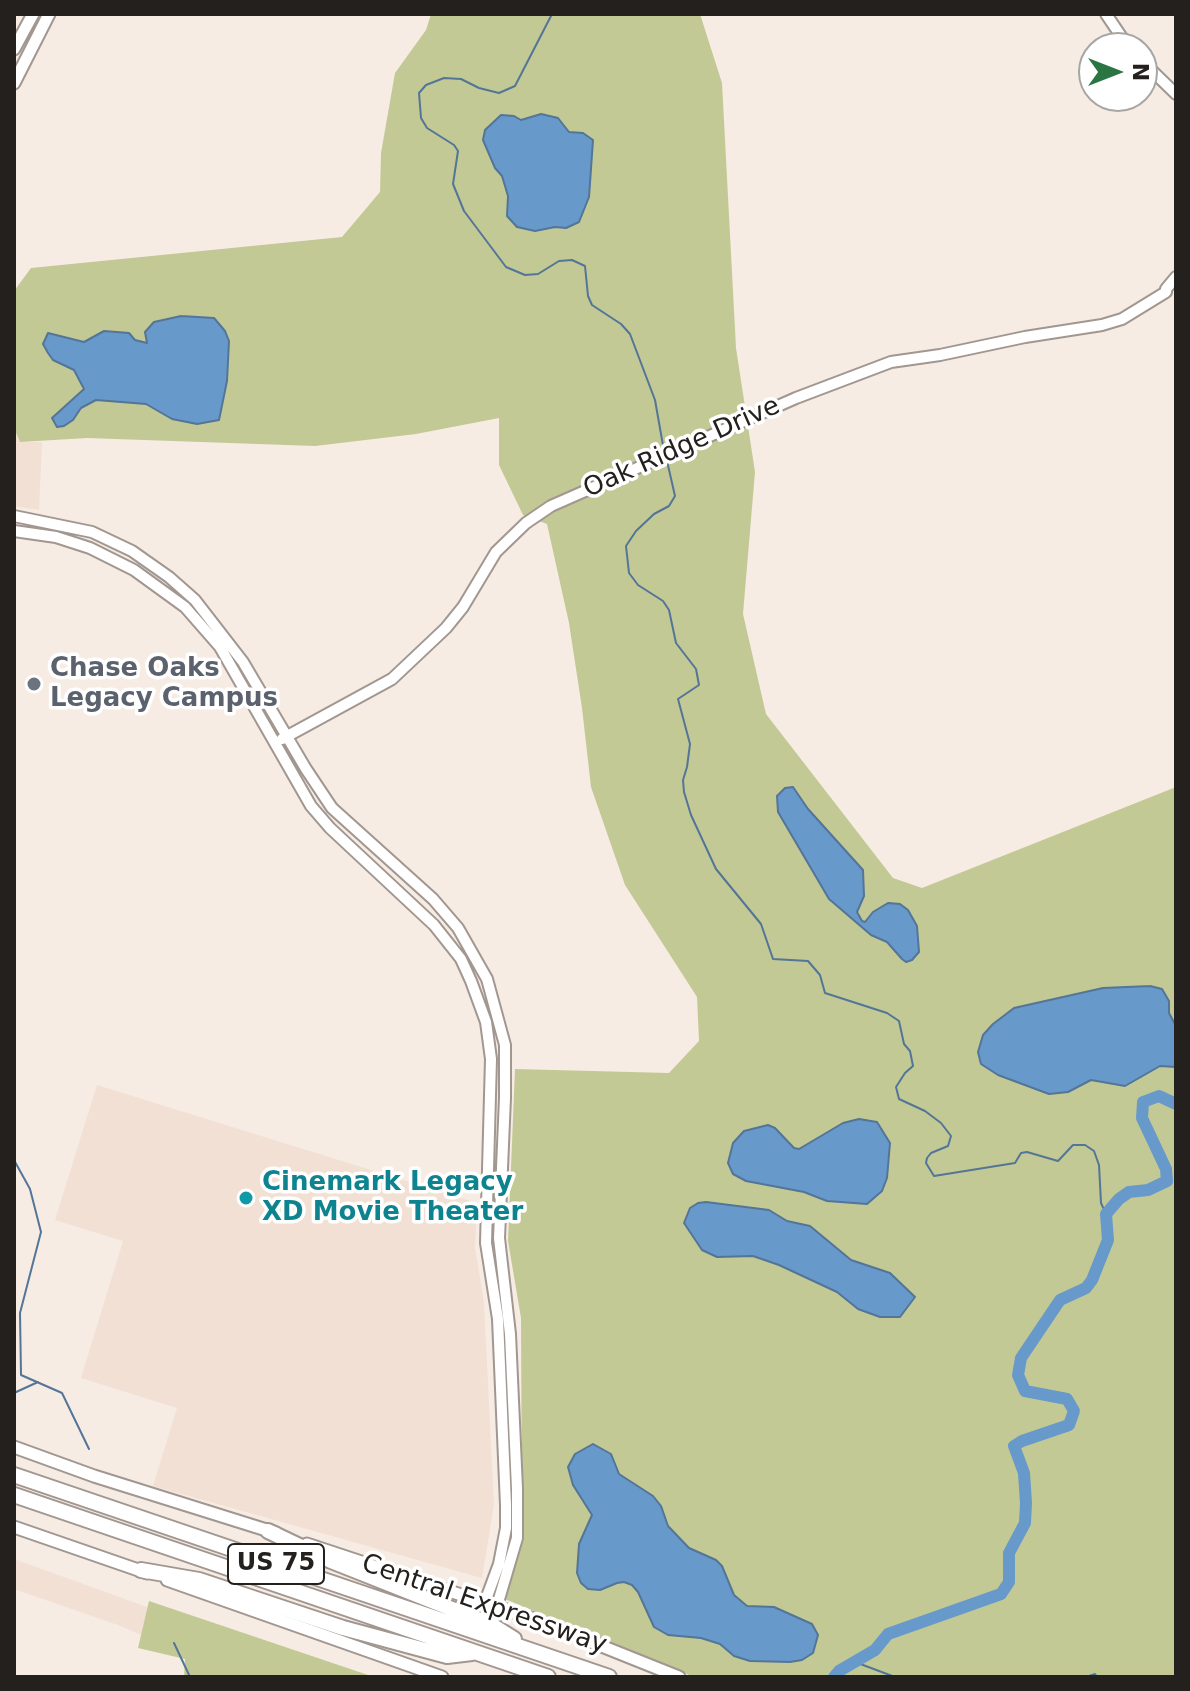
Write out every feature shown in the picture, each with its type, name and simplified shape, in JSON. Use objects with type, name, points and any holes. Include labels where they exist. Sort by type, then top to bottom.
[{"type":"highway","name":"Central Expressway","points":[[14,1475],[609,1677]]},
{"type":"highway","name":"Central Expressway","points":[[14,1495],[548,1677]]},
{"type":"highway","points":[[268,1531],[331,1561],[490,1624],[538,1654]]},
{"type":"highway","points":[[141,1570],[199,1580],[343,1628],[447,1656],[475,1652]]},
{"type":"main road","points":[[14,49],[33,14]]},
{"type":"main road","points":[[14,83],[49,14]]},
{"type":"main road","name":"Central Expressway","points":[[14,1447],[94,1476],[491,1604],[679,1677]]},
{"type":"main road","points":[[14,1527],[442,1677]]},
{"type":"street","points":[[1106,14],[1118,32]]},
{"type":"street","points":[[14,49],[29,56]]},
{"type":"street","points":[[1158,77],[1176,94]]},
{"type":"street","name":"Oak Ridge Drive","points":[[277,743],[392,679],[422,652],[463,607],[496,552],[526,523],[551,506],[796,398],[891,362],[1122,319],[1166,292],[1176,277]]},
{"type":"street","points":[[14,516],[92,532],[132,551],[169,577],[243,662],[332,808],[433,899],[458,928],[487,979],[500,1020],[505,1066],[499,1238],[516,1470],[517,1538],[491,1604]]},
{"type":"street","points":[[27,532],[29,518]]},
{"type":"street","points":[[14,531],[56,537],[90,548],[190,603],[220,647],[311,806],[330,828],[434,925],[461,959],[486,1022],[491,1059],[486,1243],[503,1319],[506,1528],[491,1604]]},
{"type":"street","points":[[466,971],[480,966]]},
{"type":"street","points":[[486,1022],[500,1020]]},
{"type":"street","points":[[488,1171],[501,1171]]},
{"type":"street","points":[[503,1470],[516,1470]]},
{"type":"shaded area","points":[[14,428],[20,442],[42,442],[39,510],[14,506]]},
{"type":"shaded area","points":[[97,1085],[477,1203],[475,1247],[484,1303],[494,1505],[482,1578],[153,1486],[177,1408],[81,1378],[123,1241],[55,1220]]},
{"type":"shaded area","points":[[14,1559],[147,1607],[240,1677],[118,1625],[14,1589]]},
{"type":"green space","points":[[431,14],[700,14],[722,83],[736,348],[755,472],[743,614],[766,714],[893,878],[922,888],[1176,787],[1176,1677],[694,1677],[505,1599],[522,1539],[521,1318],[508,1241],[515,1069],[669,1073],[699,1041],[697,997],[625,885],[591,787],[569,623],[547,524],[523,515],[499,465],[499,418],[416,434],[315,446],[87,438],[20,442],[14,428],[14,291],[31,268],[342,237],[380,192],[381,153],[395,73],[426,30]]},
{"type":"green space","points":[[149,1601],[374,1677],[184,1677],[185,1659],[138,1648]]},
{"type":"water","points":[[541,114],[558,118],[569,132],[583,133],[593,140],[589,197],[579,222],[566,228],[535,231],[517,227],[507,216],[508,196],[502,176],[495,168],[483,140],[485,130],[501,115],[521,120]]},
{"type":"water","points":[[181,316],[214,318],[229,341],[227,381],[219,420],[197,424],[172,419],[146,404],[96,400],[81,408],[73,420],[57,427],[52,418],[84,389],[74,370],[53,360],[48,353],[43,344],[48,333],[84,342],[104,331],[129,333],[135,340],[147,343],[145,332],[154,322]]},
{"type":"water","points":[[793,787],[808,809],[863,870],[864,896],[857,912],[862,921],[865,922],[873,912],[888,903],[900,904],[908,910],[917,926],[919,952],[912,960],[906,962],[887,942],[871,935],[829,899],[778,812],[777,796],[785,788]]},
{"type":"water","points":[[1150,986],[1162,989],[1169,1001],[1169,1013],[1176,1026],[1176,1067],[1160,1066],[1125,1086],[1091,1080],[1068,1092],[1049,1094],[998,1075],[981,1064],[978,1052],[983,1035],[1014,1008],[1103,988]]},
{"type":"water","points":[[859,1119],[877,1122],[890,1143],[887,1178],[882,1191],[867,1204],[827,1201],[804,1192],[746,1181],[733,1174],[728,1163],[733,1143],[744,1131],[768,1125],[799,1149],[843,1123]]},
{"type":"water","points":[[706,1202],[769,1210],[787,1221],[810,1226],[851,1260],[890,1273],[915,1297],[900,1317],[880,1317],[858,1309],[837,1292],[779,1265],[753,1256],[717,1257],[702,1250],[684,1223],[690,1208]]},
{"type":"water","points":[[593,1444],[611,1454],[619,1474],[653,1496],[661,1506],[668,1526],[689,1548],[722,1566],[734,1595],[747,1606],[774,1607],[812,1624],[818,1635],[813,1653],[802,1660],[790,1662],[750,1661],[734,1656],[720,1644],[701,1638],[668,1635],[654,1627],[632,1585],[617,1583],[600,1590],[588,1589],[581,1583],[577,1573],[579,1544],[592,1515],[573,1485],[568,1467],[575,1454]]},
{"type":"waterway","points":[[552,14],[515,86],[499,93],[461,79],[444,78],[426,85],[419,93],[421,118],[427,128],[454,145],[458,151],[453,184],[464,211],[506,267],[525,275],[538,274],[559,261],[572,260],[585,266],[592,305],[621,324],[630,334],[655,400],[664,451]]},
{"type":"waterway","points":[[667,461],[675,496],[669,506],[654,514],[636,531],[626,546],[629,573],[638,585],[663,601],[669,610],[676,643],[696,669],[699,685],[678,699],[690,744],[683,780],[684,792],[716,869],[761,924],[773,959],[808,961],[820,975],[825,993],[887,1013],[899,1021],[913,1066],[896,1087],[899,1099],[925,1111],[941,1123],[951,1136],[948,1146],[927,1158],[926,1163],[934,1176],[1015,1163],[1021,1153],[1027,1152],[1058,1161],[1073,1145],[1085,1145],[1094,1151],[1099,1165],[1101,1203],[1106,1214]]},
{"type":"waterway","points":[[834,1677],[875,1650],[888,1634],[1001,1594],[1009,1582],[1009,1553],[1025,1523],[1026,1503],[1024,1473],[1014,1446],[1069,1425],[1074,1411],[1067,1399],[1025,1391],[1018,1375],[1021,1358],[1060,1300],[1086,1288],[1092,1280],[1108,1240],[1106,1214],[1129,1192],[1148,1190],[1167,1181],[1166,1169],[1142,1118],[1143,1102],[1159,1096],[1176,1104]]},
{"type":"waterway","points":[[14,1160],[30,1189],[41,1232],[20,1313],[21,1375],[62,1393],[89,1449]]},
{"type":"waterway","points":[[14,1393],[38,1382]]},
{"type":"waterway","points":[[174,1643],[190,1677]]},
{"type":"waterway","points":[[855,1662],[895,1677]]},
{"type":"waterway","points":[[1086,1677],[1095,1674],[1097,1677]]},
{"type":"place","name":"Chase Oaks Legacy Campus","points":[[34,684]]},
{"type":"place","name":"Cinemark Legacy XD Movie Theater","points":[[246,1198]]}]
